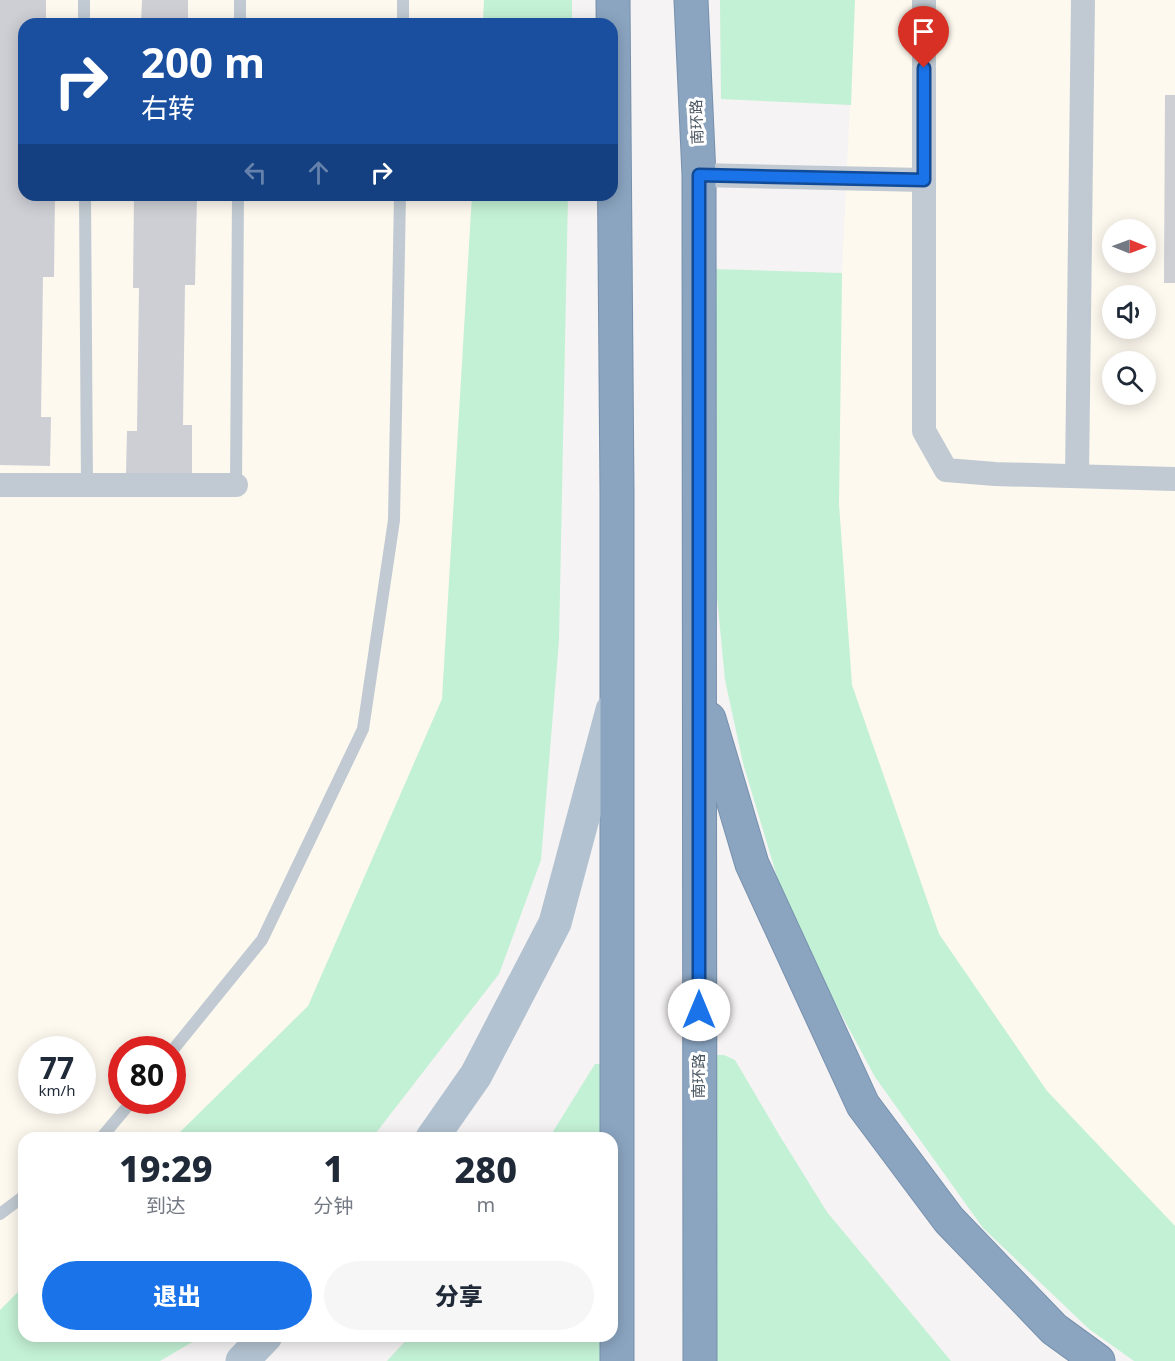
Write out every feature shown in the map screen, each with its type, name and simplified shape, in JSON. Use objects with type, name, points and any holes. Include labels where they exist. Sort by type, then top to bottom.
[{"type":"highway","points":[[613,0],[613,18]]},
{"type":"highway","name":"南环路","points":[[692,0],[699,175],[700,1361]]},
{"type":"highway","points":[[614,201],[617,1132]]},
{"type":"highway","points":[[698,682],[752,864],[863,1105],[949,1220],[1054,1329],[1098,1361]]},
{"type":"highway","points":[[617,1342],[617,1361]]},
{"type":"main road","points":[[436,1132],[476,1075],[555,922],[617,688]]},
{"type":"main road","points":[[242,1361],[260,1342]]},
{"type":"street","points":[[924,0],[924,431],[946,470],[995,474],[1175,479]]},
{"type":"street","points":[[1077,476],[1083,0]]},
{"type":"street","points":[[699,175],[924,180]]},
{"type":"street","points":[[0,485],[236,485]]},
{"type":"lane","points":[[84,0],[84,18]]},
{"type":"lane","points":[[240,0],[240,18]]},
{"type":"lane","points":[[403,0],[403,18]]},
{"type":"lane","points":[[85,201],[87,486]]},
{"type":"lane","points":[[236,485],[238,201]]},
{"type":"lane","points":[[184,1036],[262,940],[363,729],[394,520],[400,201]]},
{"type":"lane","points":[[106,1132],[121,1114]]},
{"type":"lane","points":[[0,1214],[18,1200]]},
{"type":"shaded area","points":[[0,0],[484,0],[483,18],[18,18],[18,201],[472,201],[442,699],[308,1006],[180,1132],[18,1132],[18,1292],[0,1310]]},
{"type":"shaded area","points":[[855,0],[1175,0],[1175,1226],[1047,1091],[939,934],[852,685],[839,504],[842,273]]},
{"type":"green space","points":[[484,0],[572,0],[572,18],[483,18]]},
{"type":"green space","points":[[720,0],[855,0],[851,105],[721,99]]},
{"type":"green space","points":[[472,201],[568,201],[559,640],[541,860],[499,974],[377,1132],[180,1132],[308,1006],[442,699]]},
{"type":"green space","points":[[712,269],[842,273],[839,504],[852,685],[939,934],[1047,1091],[1175,1226],[1175,1361],[1134,1361],[1089,1329],[983,1228],[875,1077],[789,917],[743,763],[725,680],[717,597]]},
{"type":"green space","points":[[714,1055],[724,1055],[735,1060],[827,1212],[951,1361],[714,1361]]},
{"type":"green space","points":[[595,1064],[606,1064],[607,1132],[553,1132]]},
{"type":"green space","points":[[18,1292],[18,1342],[192,1342],[160,1361],[0,1361],[0,1310]]},
{"type":"green space","points":[[404,1342],[607,1342],[607,1361],[387,1361]]},
{"type":"building","points":[[0,0],[46,0],[46,18],[18,18],[18,201],[55,201],[54,277],[43,277],[41,417],[51,417],[50,466],[0,465]]},
{"type":"building","points":[[142,0],[188,0],[188,18],[141,18]]},
{"type":"building","points":[[1165,95],[1175,95],[1175,283],[1164,283]]},
{"type":"building","points":[[134,201],[197,201],[195,285],[185,285],[183,425],[192,425],[192,473],[126,473],[127,431],[137,431],[139,288],[133,288]]},
{"type":"route","points":[[699,1010],[699,175],[924,180],[924,68]]}]
